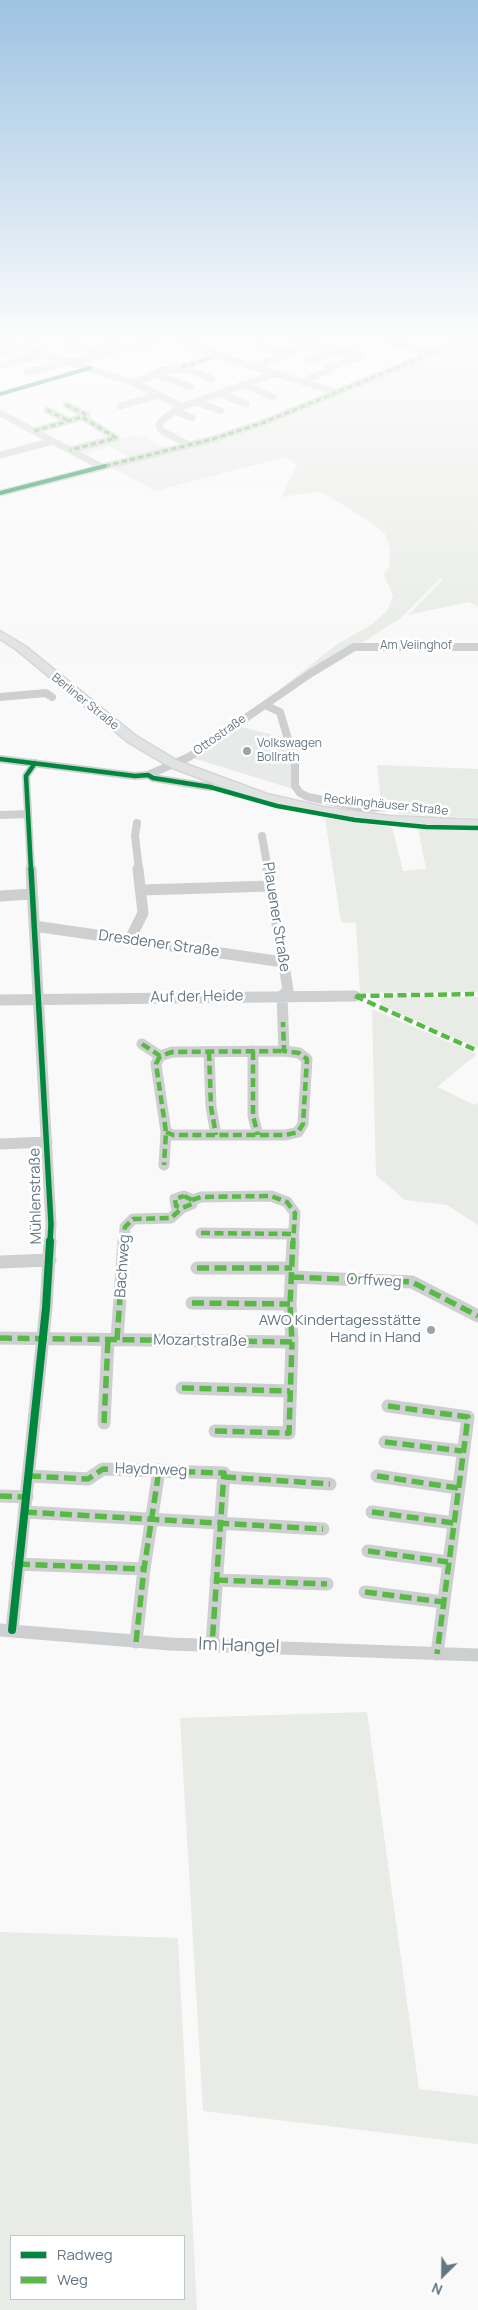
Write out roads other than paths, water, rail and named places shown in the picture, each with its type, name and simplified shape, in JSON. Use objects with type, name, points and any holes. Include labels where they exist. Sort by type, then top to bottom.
[{"type":"main road","name":"Berliner Straße","points":[[0,634],[21,648],[132,739],[174,764]]},
{"type":"main road","name":"Recklinghäuser Straße","points":[[174,764],[232,786],[324,811],[389,820],[478,824]]},
{"type":"street","points":[[0,454],[17,450]]},
{"type":"street","points":[[70,450],[102,467]]},
{"type":"street","points":[[0,493],[170,450]]},
{"type":"street","name":"Ottostraße","points":[[174,764],[189,757],[354,647]]},
{"type":"street","name":"Am Veiinghof","points":[[354,647],[478,647]]},
{"type":"street","points":[[0,697],[46,693],[52,697]]},
{"type":"street","name":"Recklinghäuser Straße","points":[[265,705],[280,712],[295,763],[295,786],[300,793],[308,797],[364,808],[380,809],[392,807]]},
{"type":"street","points":[[0,758],[135,776],[148,775],[174,764]]},
{"type":"street","name":"Mühlenstraße","points":[[6,1630],[18,1564],[27,1497],[50,1260],[51,1224],[47,1142],[26,776],[35,763]]},
{"type":"street","points":[[148,775],[153,778],[210,787]]},
{"type":"street","points":[[0,815],[28,814]]},
{"type":"street","points":[[130,940],[143,913],[135,836],[138,823]]},
{"type":"street","name":"Plauener Straße","points":[[262,836],[288,990],[282,996]]},
{"type":"street","points":[[142,890],[271,886]]},
{"type":"street","points":[[0,896],[32,894]]},
{"type":"street","name":"Dresdener Straße","points":[[34,926],[283,962]]},
{"type":"street","points":[[282,996],[284,1051]]},
{"type":"street","name":"Auf der Heide","points":[[0,1000],[355,996]]},
{"type":"street","points":[[142,1044],[160,1056]]},
{"type":"street","points":[[253,1051],[253,1116],[258,1135]]},
{"type":"street","points":[[164,1165],[164,1139],[166,1132],[156,1064],[160,1056],[172,1052],[284,1051],[299,1053],[307,1059],[303,1124],[298,1132],[286,1135],[173,1135],[166,1132]]},
{"type":"street","points":[[209,1052],[211,1107],[216,1135]]},
{"type":"street","points":[[0,1144],[47,1142]]},
{"type":"street","name":"Bachweg","points":[[113,1340],[126,1227],[133,1219],[172,1218],[187,1204],[201,1197],[271,1196],[287,1202],[295,1213],[294,1234]]},
{"type":"street","points":[[201,1233],[294,1234],[290,1304],[292,1342],[288,1433],[215,1431]]},
{"type":"street","points":[[0,1262],[50,1260]]},
{"type":"street","name":"Orffweg","points":[[198,1268],[412,1282],[478,1316]]},
{"type":"street","points":[[192,1303],[290,1304]]},
{"type":"street","name":"Mozartstraße","points":[[0,1338],[43,1337],[113,1340],[292,1342]]},
{"type":"street","points":[[104,1423],[113,1340]]},
{"type":"street","points":[[182,1388],[290,1391]]},
{"type":"street","points":[[388,1406],[468,1417],[462,1451],[437,1654]]},
{"type":"street","points":[[385,1442],[462,1451]]},
{"type":"street","name":"Haydnweg","points":[[29,1476],[88,1478],[103,1469],[224,1473],[224,1477]]},
{"type":"street","points":[[136,1642],[144,1569],[159,1470]]},
{"type":"street","points":[[377,1476],[458,1488]]},
{"type":"street","points":[[212,1645],[219,1524],[224,1477],[330,1484]]},
{"type":"street","points":[[0,1496],[27,1497]]},
{"type":"street","points":[[25,1512],[140,1517],[152,1520],[323,1529]]},
{"type":"street","points":[[372,1512],[454,1523]]},
{"type":"street","points":[[368,1551],[448,1562]]},
{"type":"street","points":[[18,1564],[144,1569]]},
{"type":"street","points":[[216,1580],[327,1584]]},
{"type":"street","points":[[365,1592],[443,1602]]},
{"type":"street","name":"Im Hangel","points":[[6,1630],[136,1642],[478,1655]]},
{"type":"place","name":"Volkswagen Bollrath","points":[[247,751]]},
{"type":"place","name":"AWO Kindertagesstätte Hand in Hand","points":[[431,1330]]}]
